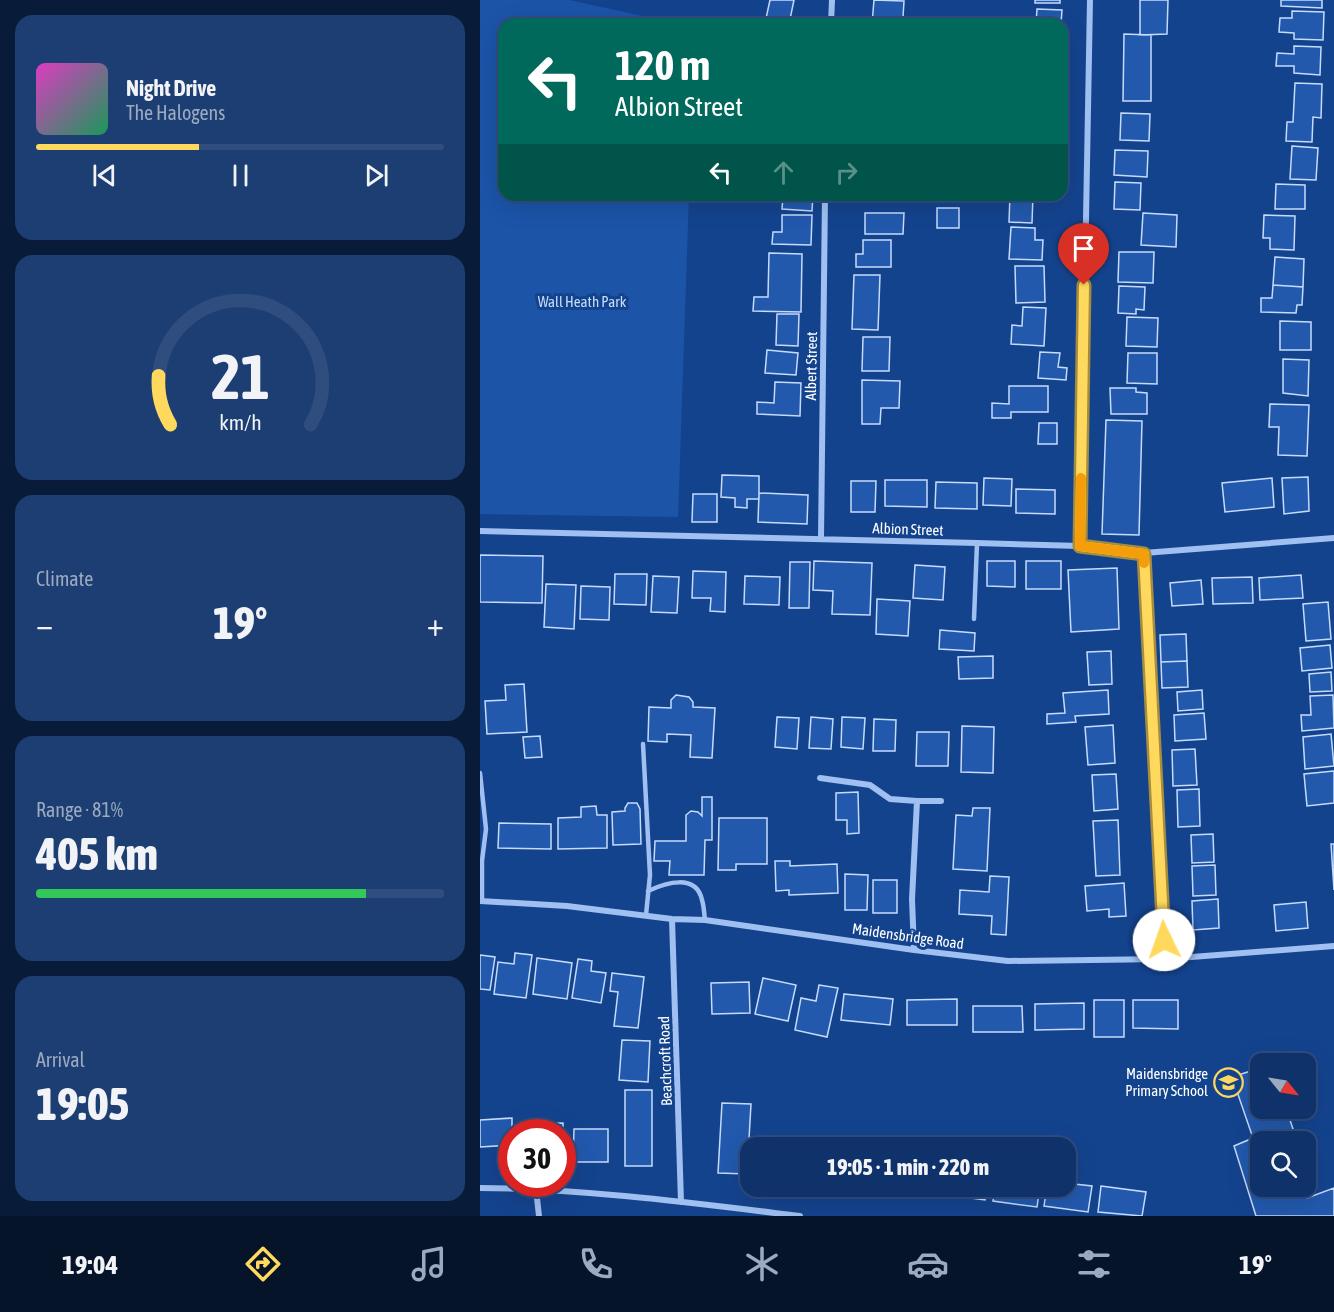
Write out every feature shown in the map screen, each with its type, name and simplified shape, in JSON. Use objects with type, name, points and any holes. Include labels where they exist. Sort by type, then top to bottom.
[{"type":"street","points":[[831,18],[832,0]]},
{"type":"street","points":[[1080,546],[1090,0]]},
{"type":"street","name":"Albert Street","points":[[821,538],[825,201]]},
{"type":"street","name":"Albion Street","points":[[480,531],[1080,546],[1144,554],[1334,538]]},
{"type":"street","points":[[1144,554],[1166,959]]},
{"type":"street","points":[[820,778],[870,785],[890,799],[941,801]]},
{"type":"street","points":[[914,950],[912,899],[917,801]]},
{"type":"street","name":"Maidensbridge Road","points":[[481,901],[567,906],[672,919],[705,920],[1008,961],[1166,959],[1334,946]]},
{"type":"street","name":"Beachcroft Road","points":[[672,919],[681,1202]]},
{"type":"street","points":[[480,1188],[498,1188]]},
{"type":"street","points":[[576,1193],[800,1216]]},
{"type":"street","points":[[537,1197],[539,1216]]},
{"type":"lane","points":[[974,618],[977,543]]},
{"type":"lane","points":[[643,744],[650,874],[646,915]]},
{"type":"lane","points":[[480,773],[486,829],[481,901]]},
{"type":"lane","points":[[648,891],[674,882],[695,887],[702,897],[705,920]]},
{"type":"green space","name":"Wall Heath Park","points":[[480,0],[569,0],[652,18],[498,18],[498,201],[689,201],[678,517],[480,514]]},
{"type":"building","points":[[770,0],[794,0],[790,18],[766,18]]},
{"type":"building","points":[[874,0],[904,1],[903,17],[915,18],[872,18]]},
{"type":"building","points":[[1035,0],[1060,0],[1060,3],[1035,3]]},
{"type":"building","points":[[1140,0],[1168,0],[1167,34],[1140,35]]},
{"type":"building","points":[[1281,0],[1322,0],[1322,8],[1281,6]]},
{"type":"building","points":[[1037,9],[1062,10],[1061,18],[1036,18]]},
{"type":"building","points":[[1292,11],[1324,12],[1323,40],[1294,39],[1294,33],[1279,32],[1280,18],[1292,18]]},
{"type":"building","points":[[1124,34],[1151,35],[1151,101],[1123,101]]},
{"type":"building","points":[[1294,46],[1321,47],[1320,75],[1294,73],[1294,66],[1276,66],[1277,53],[1294,54]]},
{"type":"building","points":[[1295,83],[1322,84],[1321,118],[1313,117],[1312,142],[1286,141],[1287,122],[1293,122]]},
{"type":"building","points":[[1121,113],[1150,114],[1149,141],[1120,140]]},
{"type":"building","points":[[1292,146],[1318,148],[1316,180],[1290,179]]},
{"type":"building","points":[[1115,150],[1148,151],[1147,177],[1114,175]]},
{"type":"building","points":[[1115,182],[1141,183],[1140,210],[1114,209]]},
{"type":"building","points":[[1276,184],[1305,185],[1305,209],[1275,209]]},
{"type":"building","points":[[783,201],[813,201],[812,211],[782,209]]},
{"type":"building","points":[[1010,201],[1033,201],[1032,223],[1009,222]]},
{"type":"building","points":[[937,208],[959,208],[959,228],[937,228]]},
{"type":"building","points":[[865,213],[904,213],[903,234],[865,234]]},
{"type":"building","points":[[1143,213],[1177,215],[1176,247],[1141,245]]},
{"type":"building","points":[[782,215],[812,215],[811,245],[772,244],[773,232],[782,232]]},
{"type":"building","points":[[1264,215],[1295,216],[1294,250],[1270,249],[1270,238],[1263,238]]},
{"type":"building","points":[[1011,227],[1035,228],[1035,240],[1043,240],[1042,260],[1009,259]]},
{"type":"building","points":[[863,240],[891,240],[891,267],[856,267],[856,254],[863,254]]},
{"type":"building","points":[[1119,252],[1154,252],[1153,283],[1118,282]]},
{"type":"building","points":[[769,253],[802,254],[801,312],[753,311],[754,297],[768,297]]},
{"type":"building","points":[[1275,257],[1304,259],[1303,287],[1273,285]]},
{"type":"building","points":[[1015,266],[1044,266],[1045,302],[1016,303]]},
{"type":"building","points":[[854,275],[880,275],[878,330],[852,329]]},
{"type":"building","points":[[1273,285],[1303,287],[1302,305],[1297,305],[1296,313],[1261,312],[1261,298],[1272,298]]},
{"type":"building","points":[[1119,286],[1145,287],[1144,310],[1136,309],[1136,314],[1118,313]]},
{"type":"building","points":[[1023,307],[1046,308],[1044,346],[1011,344],[1012,325],[1022,326]]},
{"type":"building","points":[[777,314],[799,314],[798,346],[776,345]]},
{"type":"building","points":[[1127,317],[1158,318],[1157,347],[1126,346]]},
{"type":"building","points":[[1280,321],[1311,322],[1311,350],[1280,350]]},
{"type":"building","points":[[863,337],[890,337],[889,371],[862,371]]},
{"type":"building","points":[[767,350],[798,353],[796,375],[765,373]]},
{"type":"building","points":[[1040,352],[1060,353],[1058,367],[1067,368],[1066,380],[1038,378]]},
{"type":"building","points":[[1128,353],[1157,353],[1157,384],[1127,383]]},
{"type":"building","points":[[1283,359],[1309,360],[1308,396],[1283,393]]},
{"type":"building","points":[[862,380],[900,381],[899,408],[881,408],[880,424],[862,424]]},
{"type":"building","points":[[775,382],[801,383],[800,416],[757,414],[757,402],[774,403]]},
{"type":"building","points":[[1009,386],[1048,386],[1048,412],[1011,412],[1011,418],[992,418],[992,403],[1009,404]]},
{"type":"building","points":[[1110,388],[1136,388],[1136,392],[1147,393],[1147,414],[1111,414]]},
{"type":"building","points":[[1270,404],[1309,405],[1307,456],[1278,455],[1279,427],[1269,427]]},
{"type":"building","points":[[1106,420],[1142,421],[1139,535],[1102,534]]},
{"type":"building","points":[[1039,423],[1057,423],[1057,444],[1038,444]]},
{"type":"building","points":[[722,475],[759,476],[759,499],[747,499],[747,508],[735,507],[735,498],[721,497]]},
{"type":"building","points":[[1308,477],[1309,511],[1284,514],[1282,478]]},
{"type":"building","points":[[984,478],[1012,479],[1011,506],[983,505]]},
{"type":"building","points":[[1272,478],[1274,507],[1225,512],[1222,483]]},
{"type":"building","points":[[885,480],[927,480],[927,507],[885,506]]},
{"type":"building","points":[[851,481],[876,481],[875,512],[851,512]]},
{"type":"building","points":[[936,482],[977,483],[977,509],[935,508]]},
{"type":"building","points":[[1016,489],[1055,490],[1055,514],[1016,513]]},
{"type":"building","points":[[759,493],[808,495],[807,524],[758,522]]},
{"type":"building","points":[[693,494],[717,494],[717,522],[692,522]]},
{"type":"building","points":[[480,555],[543,556],[542,603],[480,602]]},
{"type":"building","points":[[814,561],[872,563],[870,615],[832,614],[833,591],[813,590]]},
{"type":"building","points":[[987,561],[1015,561],[1015,587],[987,586]]},
{"type":"building","points":[[1026,561],[1061,561],[1061,589],[1026,589]]},
{"type":"building","points":[[790,562],[810,562],[809,608],[789,608]]},
{"type":"building","points":[[915,565],[945,567],[943,600],[913,598]]},
{"type":"building","points":[[1117,568],[1119,629],[1071,632],[1068,570]]},
{"type":"building","points":[[693,571],[726,572],[725,612],[710,611],[711,598],[692,598]]},
{"type":"building","points":[[615,574],[647,574],[646,605],[614,604]]},
{"type":"building","points":[[1301,575],[1303,598],[1260,600],[1259,578]]},
{"type":"building","points":[[653,576],[679,577],[677,613],[651,612]]},
{"type":"building","points":[[745,576],[780,577],[779,605],[744,604]]},
{"type":"building","points":[[1252,577],[1253,603],[1213,604],[1212,578]]},
{"type":"building","points":[[1201,580],[1203,604],[1172,606],[1170,583]]},
{"type":"building","points":[[546,584],[576,585],[574,629],[544,627]]},
{"type":"building","points":[[581,586],[610,587],[609,620],[580,619]]},
{"type":"building","points":[[877,599],[910,601],[908,636],[876,634]]},
{"type":"building","points":[[1328,602],[1331,639],[1306,641],[1303,604]]},
{"type":"building","points":[[940,630],[975,633],[974,651],[939,649]]},
{"type":"building","points":[[1186,634],[1187,661],[1161,662],[1160,635]]},
{"type":"building","points":[[1330,645],[1332,668],[1302,671],[1300,648]]},
{"type":"building","points":[[1111,651],[1112,684],[1089,685],[1087,652]]},
{"type":"building","points":[[993,656],[993,678],[959,679],[958,657]]},
{"type":"building","points":[[1187,661],[1188,687],[1162,688],[1161,662]]},
{"type":"building","points":[[1331,672],[1332,691],[1310,692],[1309,674]]},
{"type":"building","points":[[524,684],[527,732],[487,734],[485,701],[506,700],[505,685]]},
{"type":"building","points":[[1108,690],[1109,714],[1075,716],[1076,722],[1047,724],[1047,714],[1065,713],[1063,693]]},
{"type":"building","points":[[1202,690],[1203,709],[1178,711],[1177,692]]},
{"type":"building","points":[[676,695],[689,697],[693,702],[693,707],[715,708],[712,758],[690,757],[691,735],[667,734],[667,742],[648,741],[649,707],[671,708],[671,700]]},
{"type":"building","points":[[1333,695],[1334,728],[1302,731],[1301,715],[1311,715],[1310,696]]},
{"type":"building","points":[[1204,713],[1206,739],[1175,741],[1174,715]]},
{"type":"building","points":[[777,717],[799,718],[797,749],[775,747]]},
{"type":"building","points":[[811,717],[833,719],[831,749],[809,748]]},
{"type":"building","points":[[842,717],[865,718],[863,749],[841,747]]},
{"type":"building","points":[[874,719],[896,720],[895,751],[873,751]]},
{"type":"building","points":[[1113,725],[1115,763],[1088,765],[1085,727]]},
{"type":"building","points":[[962,726],[994,727],[993,773],[961,772]]},
{"type":"building","points":[[917,732],[949,732],[948,766],[916,766]]},
{"type":"building","points":[[1331,734],[1334,766],[1305,769],[1303,737]]},
{"type":"building","points":[[540,736],[542,757],[525,758],[523,737]]},
{"type":"building","points":[[1195,749],[1197,785],[1173,786],[1172,750]]},
{"type":"building","points":[[1334,771],[1334,803],[1307,806],[1304,774]]},
{"type":"building","points":[[1116,774],[1118,809],[1094,811],[1092,775]]},
{"type":"building","points":[[1199,789],[1200,826],[1178,827],[1177,790]]},
{"type":"building","points":[[858,792],[859,833],[847,834],[847,820],[836,820],[836,793]]},
{"type":"building","points":[[702,797],[712,797],[712,840],[705,840],[704,875],[669,875],[670,861],[654,861],[655,841],[686,841],[686,815],[691,811],[698,812],[702,816]]},
{"type":"building","points":[[628,803],[637,803],[640,809],[641,844],[613,845],[612,812],[625,811]]},
{"type":"building","points":[[596,806],[597,815],[607,815],[607,848],[558,849],[558,818],[581,817],[581,807]]},
{"type":"building","points":[[973,808],[990,808],[987,871],[953,869],[956,815],[972,816]]},
{"type":"building","points":[[719,818],[767,818],[767,864],[736,864],[736,870],[718,870]]},
{"type":"building","points":[[1118,820],[1120,875],[1096,876],[1093,821]]},
{"type":"building","points":[[499,823],[551,824],[551,849],[498,848]]},
{"type":"building","points":[[1213,834],[1214,862],[1192,863],[1191,835]]},
{"type":"building","points":[[1331,844],[1334,844],[1334,890]]},
{"type":"building","points":[[775,861],[790,861],[790,866],[837,864],[838,893],[789,895],[789,890],[776,891]]},
{"type":"building","points":[[1215,865],[1216,895],[1193,896],[1192,866]]},
{"type":"building","points":[[845,874],[868,875],[867,910],[845,910]]},
{"type":"building","points":[[990,876],[1009,877],[1006,935],[991,934],[992,916],[959,914],[960,890],[989,892]]},
{"type":"building","points":[[873,880],[897,880],[897,913],[873,913]]},
{"type":"building","points":[[1124,883],[1126,916],[1109,917],[1109,909],[1087,911],[1085,886]]},
{"type":"building","points":[[1218,899],[1219,928],[1193,930],[1192,901]]},
{"type":"building","points":[[1306,902],[1308,928],[1276,931],[1274,905]]},
{"type":"building","points":[[515,953],[532,955],[526,998],[494,994],[498,962],[514,964]]},
{"type":"building","points":[[480,955],[495,957],[490,990],[480,989]]},
{"type":"building","points":[[537,958],[572,963],[567,999],[533,994]]},
{"type":"building","points":[[578,959],[592,961],[591,971],[606,973],[601,1003],[572,998]]},
{"type":"building","points":[[612,973],[644,977],[638,1028],[614,1026],[618,992],[610,991]]},
{"type":"building","points":[[763,978],[796,985],[788,1021],[755,1014]]},
{"type":"building","points":[[749,982],[750,1013],[712,1014],[711,983]]},
{"type":"building","points":[[819,985],[838,988],[827,1037],[795,1030],[801,998],[816,1001]]},
{"type":"building","points":[[844,994],[893,999],[890,1025],[841,1020]]},
{"type":"building","points":[[957,999],[957,1025],[907,1025],[907,1000]]},
{"type":"building","points":[[1094,1000],[1124,1000],[1124,1037],[1094,1037]]},
{"type":"building","points":[[1133,1000],[1178,1000],[1178,1029],[1133,1028]]},
{"type":"building","points":[[1084,1003],[1084,1029],[1035,1030],[1035,1004]]},
{"type":"building","points":[[973,1006],[1022,1006],[1023,1032],[973,1032]]},
{"type":"building","points":[[622,1040],[650,1041],[648,1082],[619,1080]]},
{"type":"building","points":[[1250,1071],[1250,1119],[1290,1119],[1294,1131],[1251,1131],[1232,1077]]},
{"type":"building","points":[[625,1090],[652,1090],[652,1166],[625,1166]]},
{"type":"building","points":[[722,1103],[751,1104],[749,1137],[740,1137],[740,1174],[718,1173]]},
{"type":"building","points":[[512,1118],[498,1119],[498,1146],[480,1147],[480,1120]]},
{"type":"building","points":[[576,1129],[608,1129],[608,1162],[576,1162]]},
{"type":"building","points":[[1250,1139],[1250,1197],[1234,1146]]},
{"type":"building","points":[[1076,1184],[1092,1186],[1088,1212],[1044,1206],[1045,1197],[1076,1197]]},
{"type":"building","points":[[1101,1186],[1146,1192],[1142,1216],[1098,1212]]},
{"type":"building","points":[[1334,1188],[1334,1216],[1256,1216],[1250,1197],[1307,1198],[1316,1197],[1316,1195]]},
{"type":"building","points":[[963,1197],[985,1197],[985,1200]]},
{"type":"building","points":[[994,1197],[1038,1197],[1037,1207],[993,1201]]},
{"type":"slow traffic","points":[[1081,478],[1080,546],[1144,554],[1144,563]]},
{"type":"place","name":"Maidensbridge Primary School","points":[[1229,1082]]},
{"type":"route","points":[[1084,285],[1080,546],[1144,554],[1164,940]]}]
